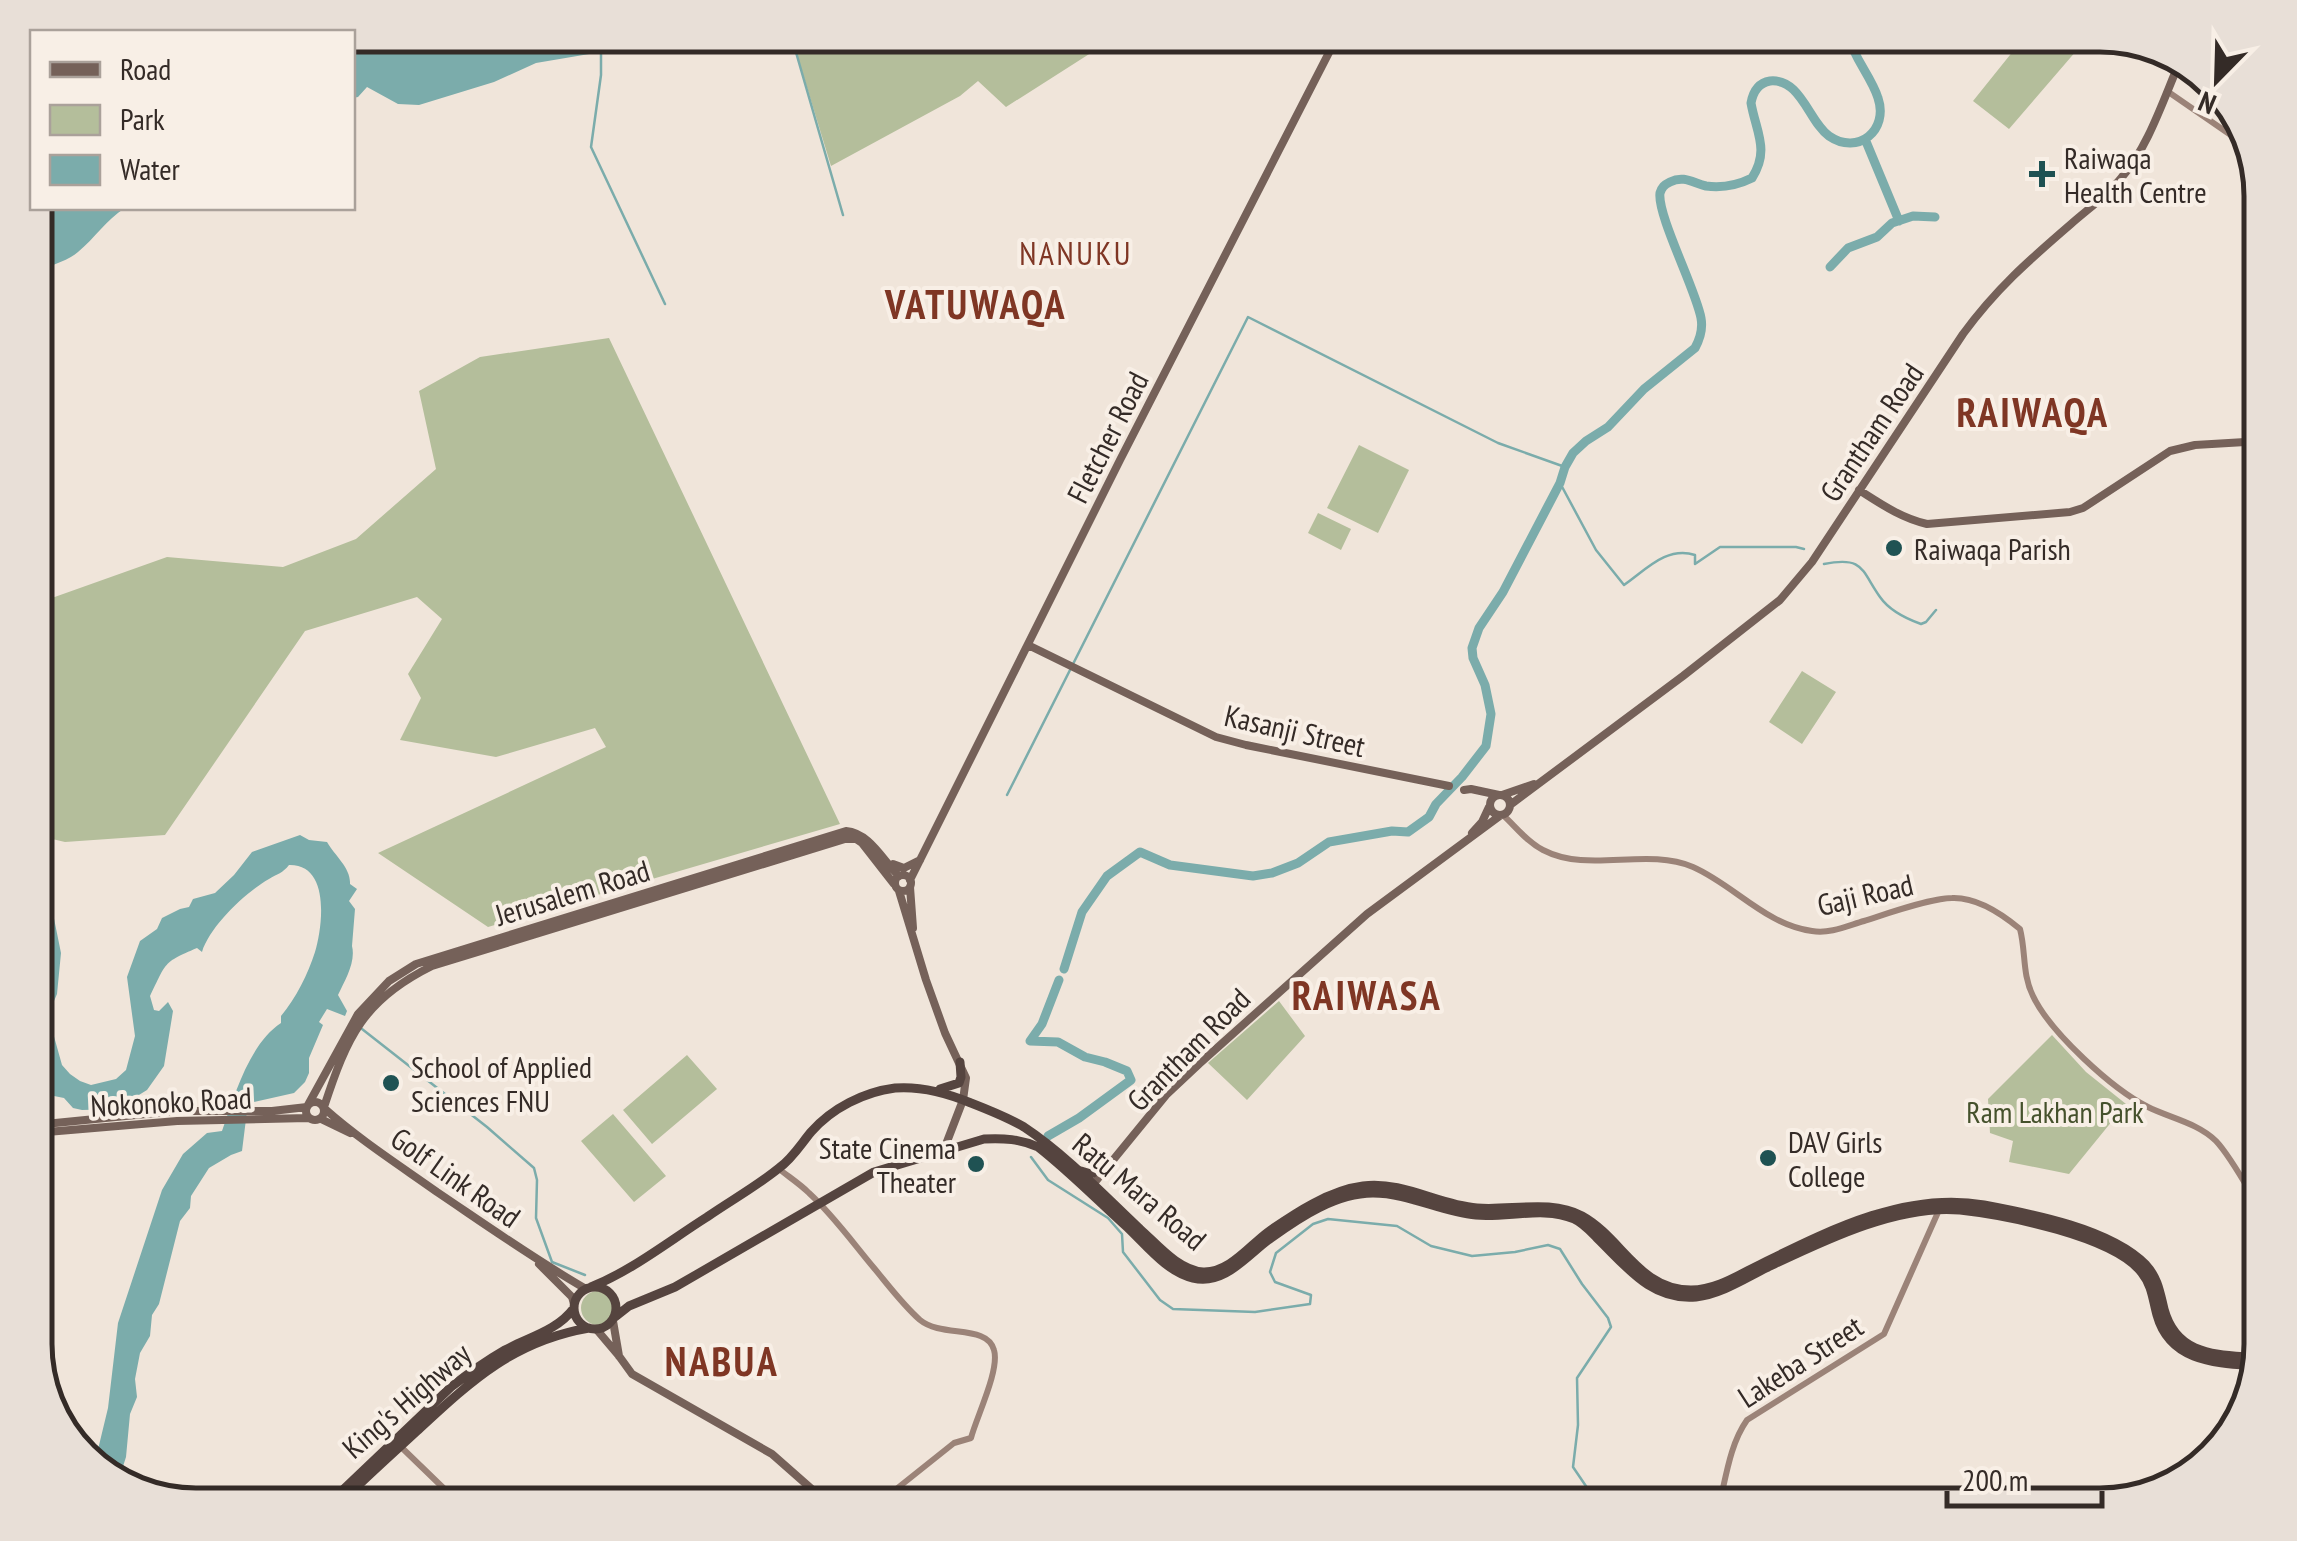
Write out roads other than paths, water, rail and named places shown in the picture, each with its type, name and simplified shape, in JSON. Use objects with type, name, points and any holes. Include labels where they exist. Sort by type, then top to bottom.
[{"type":"highway","points":[[922,1088],[957,1085],[961,1078],[960,1062]]},
{"type":"highway","name":"Ratu Mara Road","points":[[588,1288],[630,1268],[779,1168],[814,1128],[839,1108],[888,1089],[922,1088],[1012,1120],[1074,1169],[1090,1188]]},
{"type":"highway","name":"Ratu Mara Road","points":[[614,1319],[637,1302],[675,1287],[874,1172],[984,1139],[1022,1140],[1038,1147],[1090,1188],[1175,1261],[1198,1272],[1222,1268],[1273,1228],[1324,1199],[1351,1189],[1380,1186],[1472,1208],[1569,1210],[1598,1227],[1649,1277],[1689,1290],[1724,1282],[1802,1244],[1881,1213],[1913,1206],[1978,1208],[2072,1225],[2134,1255],[2147,1266],[2155,1278],[2170,1328],[2192,1347],[2218,1359],[2243,1364]]},
{"type":"highway","points":[[1074,1169],[1091,1174],[1108,1166]]},
{"type":"highway","points":[[588,1288],[604,1288],[614,1297],[614,1319],[593,1329],[578,1320],[574,1306],[588,1288]]},
{"type":"highway","name":"King's Highway","points":[[353,1489],[473,1370],[553,1327],[574,1306]]},
{"type":"highway","name":"King's Highway","points":[[345,1489],[483,1372],[544,1339],[593,1329]]},
{"type":"highway","name":"Ratu Mara Road","points":[[2218,1359],[2243,1358]]},
{"type":"main road","name":"Fletcher Road","points":[[903,882],[920,860],[1329,52]]},
{"type":"main road","name":"Grantham Road","points":[[1090,1188],[1167,1094],[1367,914],[1780,600],[1812,562],[1988,300],[2127,172],[2167,91]]},
{"type":"main road","points":[[1859,490],[1894,512],[1927,524],[2056,514],[2084,508],[2170,451],[2244,442]]},
{"type":"main road","name":"Kasanji Street","points":[[1028,645],[1202,732],[1500,795]]},
{"type":"main road","name":"Grantham Road","points":[[1470,836],[1500,795],[1544,781]]},
{"type":"main road","name":"Kasanji Street","points":[[1457,788],[1490,804],[1493,813],[1506,811]]},
{"type":"main road","points":[[1500,795],[1509,800],[1506,811]]},
{"type":"main road","name":"Jerusalem Road","points":[[308,1106],[358,1014],[389,981],[416,964],[842,832],[855,832],[900,868],[920,860]]},
{"type":"main road","name":"Jerusalem Road","points":[[323,1112],[337,1065],[362,1018],[400,982],[432,966],[845,839],[862,843],[903,882]]},
{"type":"main road","points":[[872,846],[903,882],[906,916],[945,1033],[966,1078],[963,1100],[942,1152]]},
{"type":"main road","points":[[316,1102],[323,1112],[313,1121],[308,1118],[308,1106],[316,1102]]},
{"type":"main road","name":"Nokonoko Road","points":[[253,1115],[308,1106]]},
{"type":"main road","name":"Golf Link Road","points":[[323,1112],[532,1258],[588,1288]]},
{"type":"main road","name":"Nokonoko Road","points":[[53,1125],[253,1115],[308,1118]]},
{"type":"main road","name":"Nokonoko Road","points":[[53,1129],[81,1124]]},
{"type":"main road","name":"Golf Link Road","points":[[532,1258],[572,1298],[574,1306]]},
{"type":"main road","points":[[614,1319],[619,1356]]},
{"type":"main road","points":[[593,1329],[628,1371],[783,1461],[813,1489]]},
{"type":"street","name":"Gaji Road","points":[[1506,811],[1534,845],[1565,858],[1644,859],[1689,866],[1782,923],[1817,932],[1947,898],[1970,900],[1996,912],[2020,930],[2026,981],[2053,1026],[2099,1072],[2134,1099],[2217,1142],[2244,1184]]},
{"type":"street","points":[[779,1168],[819,1204],[919,1319],[948,1332],[975,1332],[994,1348],[986,1400],[970,1438],[954,1443],[896,1489]]},
{"type":"street","name":"Lakeba Street","points":[[1723,1489],[1734,1447],[1747,1420],[1884,1334],[1940,1206]]},
{"type":"street","points":[[398,1443],[445,1489]]},
{"type":"water","points":[[355,52],[601,52],[536,63],[494,82],[419,105],[398,104],[367,87],[355,98]]},
{"type":"water","points":[[53,210],[122,210],[112,218],[73,256],[53,265]]},
{"type":"water","points":[[300,835],[327,842],[345,867],[350,884],[357,889],[349,901],[355,909],[352,958],[338,995],[347,1011],[345,1016],[327,1009],[319,1022],[323,1025],[309,1058],[305,1082],[294,1093],[254,1102],[247,1111],[242,1151],[209,1168],[191,1196],[190,1208],[180,1221],[159,1304],[152,1315],[150,1336],[140,1353],[135,1379],[137,1397],[130,1414],[123,1468],[98,1449],[108,1408],[118,1323],[162,1190],[183,1154],[207,1133],[222,1131],[251,1057],[281,1023],[281,1016],[309,969],[321,912],[317,885],[311,874],[302,867],[289,865],[230,911],[202,952],[197,948],[171,961],[163,970],[150,996],[154,1010],[159,1011],[168,1002],[173,1011],[164,1066],[147,1090],[116,1109],[73,1108],[64,1098],[53,1096],[53,1033],[62,1065],[80,1081],[91,1085],[116,1079],[126,1070],[135,1036],[127,977],[140,941],[157,929],[162,918],[189,907],[193,899],[215,893],[252,852]]},
{"type":"water","points":[[53,914],[61,953],[53,1003]]},
{"type":"waterway","points":[[601,52],[591,147],[665,304]]},
{"type":"waterway","points":[[796,52],[843,215]]},
{"type":"waterway","points":[[1064,969],[1082,912],[1107,876],[1140,852],[1170,865],[1253,876],[1298,863],[1329,842],[1392,831],[1408,832],[1429,817],[1486,746],[1491,714],[1472,648],[1565,467],[1573,453],[1608,427],[1698,341],[1701,318],[1664,218],[1662,189],[1680,179],[1718,187],[1752,178],[1761,150],[1751,103],[1757,89],[1770,81],[1781,82],[1797,93],[1829,136],[1850,143],[1868,136],[1875,129],[1880,110],[1871,82],[1854,52]]},
{"type":"waterway","points":[[1865,139],[1899,221]]},
{"type":"waterway","points":[[1830,267],[1848,248],[1877,237],[1892,223],[1913,216],[1935,217]]},
{"type":"waterway","points":[[1007,795],[1248,317],[1498,443],[1565,467]]},
{"type":"waterway","points":[[1560,483],[1596,550],[1624,585],[1657,561],[1675,554],[1695,555],[1695,564],[1720,547],[1804,549]]},
{"type":"waterway","points":[[1824,564],[1847,562],[1860,567],[1888,606],[1916,622],[1926,622],[1936,610]]},
{"type":"waterway","points":[[1048,1136],[1131,1080],[1127,1071],[1085,1057],[1058,1042],[1030,1041],[1042,1024],[1059,980]]},
{"type":"waterway","points":[[362,1029],[534,1168],[536,1218],[552,1262],[585,1275]]},
{"type":"waterway","points":[[1031,1157],[1048,1180],[1108,1218],[1122,1234],[1123,1252],[1160,1300],[1173,1309],[1255,1312],[1310,1304],[1311,1295],[1275,1282],[1270,1272],[1276,1253],[1313,1224],[1328,1219],[1397,1226],[1431,1246],[1472,1256],[1548,1245],[1560,1249],[1611,1327],[1577,1378],[1578,1425],[1573,1467],[1588,1489]]},
{"type":"place","name":"Raiwaqa Health Centre","points":[[2042,174]]},
{"type":"place","name":"Raiwaqa Parish","points":[[1894,548]]},
{"type":"place","name":"School of Applied Sciences FNU","points":[[391,1083]]},
{"type":"place","name":"DAV Girls College","points":[[1768,1158]]},
{"type":"place","name":"State Cinema Theater","points":[[976,1164]]},
{"type":"district","name":"NANUKU","points":[[1076,253]]},
{"type":"district","name":"VATUWAQA","points":[[976,304]]},
{"type":"district","name":"RAIWAQA","points":[[2033,412]]},
{"type":"district","name":"RAIWASA","points":[[1367,995]]},
{"type":"district","name":"NABUA","points":[[722,1361]]},
{"type":"park label","name":"Ram Lakhan Park","points":[[2055,1111]]}]
